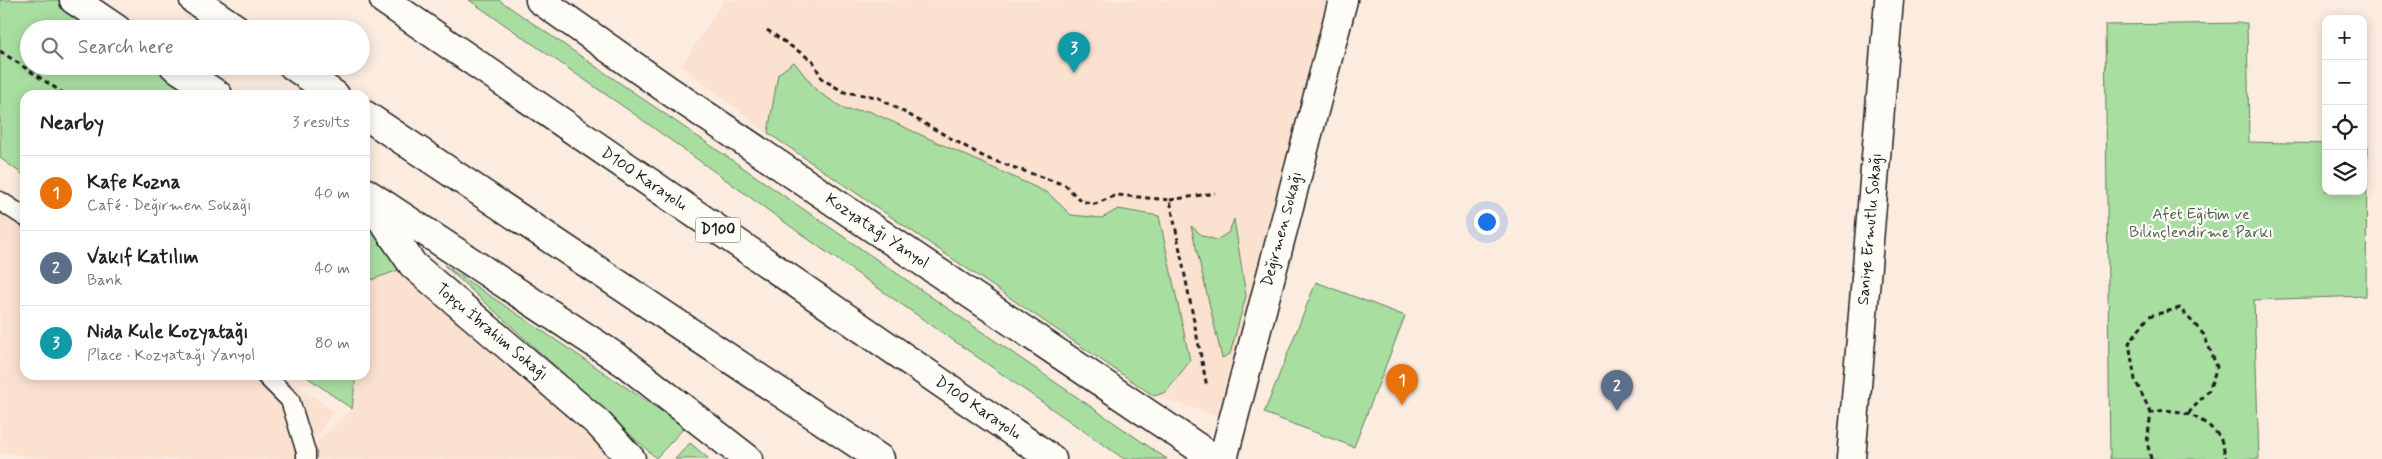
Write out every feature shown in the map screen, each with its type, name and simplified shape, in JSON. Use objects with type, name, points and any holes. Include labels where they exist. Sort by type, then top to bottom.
[{"type":"main road","points":[[74,0],[104,20]]},
{"type":"main road","points":[[194,0],[224,20]]},
{"type":"main road","name":"D100 Karayolu","points":[[384,0],[1052,459]]},
{"type":"main road","name":"Kozyatağı Yanyol","points":[[540,0],[668,90],[1215,459]]},
{"type":"main road","name":"Değirmen Sokağı","points":[[1223,459],[1343,0]]},
{"type":"main road","name":"Saniye Ermutlu Sokağı","points":[[1851,459],[1889,0]]},
{"type":"main road","points":[[188,75],[210,90]]},
{"type":"main road","points":[[306,75],[329,90]]},
{"type":"main road","points":[[370,118],[880,459]]},
{"type":"main road","points":[[370,197],[625,363],[748,459]]},
{"type":"main road","name":"Topçu İbrahim Sokağı","points":[[370,201],[413,265],[598,423],[631,459]]},
{"type":"lane","points":[[0,201],[20,214]]},
{"type":"lane","points":[[270,380],[290,400],[306,452],[306,459]]},
{"type":"path","points":[[767,30],[813,61],[822,79],[844,92],[877,97],[986,158],[1065,185],[1081,202],[1095,204],[1117,195],[1170,200],[1215,193]]},
{"type":"path","points":[[0,51],[20,64]]},
{"type":"path","points":[[36,75],[58,90]]},
{"type":"path","points":[[1170,200],[1208,392]]},
{"type":"path","points":[[2151,459],[2147,442],[2151,413],[2134,380],[2129,343],[2149,316],[2180,308],[2204,334],[2217,367],[2209,390],[2187,415]]},
{"type":"path","points":[[2151,413],[2163,409],[2197,416],[2220,437],[2226,459]]},
{"type":"shaded area","points":[[724,0],[1338,0],[1232,420],[1154,396],[768,133],[681,66]]},
{"type":"shaded area","points":[[0,187],[20,201],[20,380],[288,380],[334,411],[308,450],[352,409],[355,380],[370,380],[370,280],[413,265],[620,459],[50,459],[0,453]]},
{"type":"green space","points":[[0,0],[78,0],[108,20],[20,20],[20,75],[190,75],[213,90],[20,90],[20,172],[0,158]]},
{"type":"green space","points":[[469,0],[499,0],[1167,459],[1124,459]]},
{"type":"green space","name":"Afet Eğitim ve Bilinçlendirme Parkı","points":[[2247,23],[2249,142],[2322,144],[2322,195],[2367,195],[2366,296],[2254,300],[2259,459],[2110,459],[2105,25]]},
{"type":"green space","points":[[794,62],[817,91],[846,110],[869,111],[1048,193],[1071,215],[1102,218],[1118,209],[1159,216],[1190,361],[1166,392],[1154,396],[768,133],[778,74]]},
{"type":"green space","points":[[370,202],[413,265],[370,280]]},
{"type":"green space","points":[[1234,219],[1246,296],[1230,354],[1222,358],[1191,226],[1203,236],[1217,240],[1229,232]]},
{"type":"green space","points":[[444,265],[685,427],[656,458]]},
{"type":"green space","points":[[1316,282],[1405,316],[1354,447],[1264,413]]},
{"type":"green space","points":[[311,380],[355,380],[352,409]]},
{"type":"green space","points":[[690,443],[709,459],[675,459]]},
{"type":"place","name":"Nida Kule Kozyatağı","points":[[1074,73]]},
{"type":"place","name":"Kafe Kozna","points":[[1402,405]]},
{"type":"place","name":"Vakıf Katılım","points":[[1617,411]]}]
